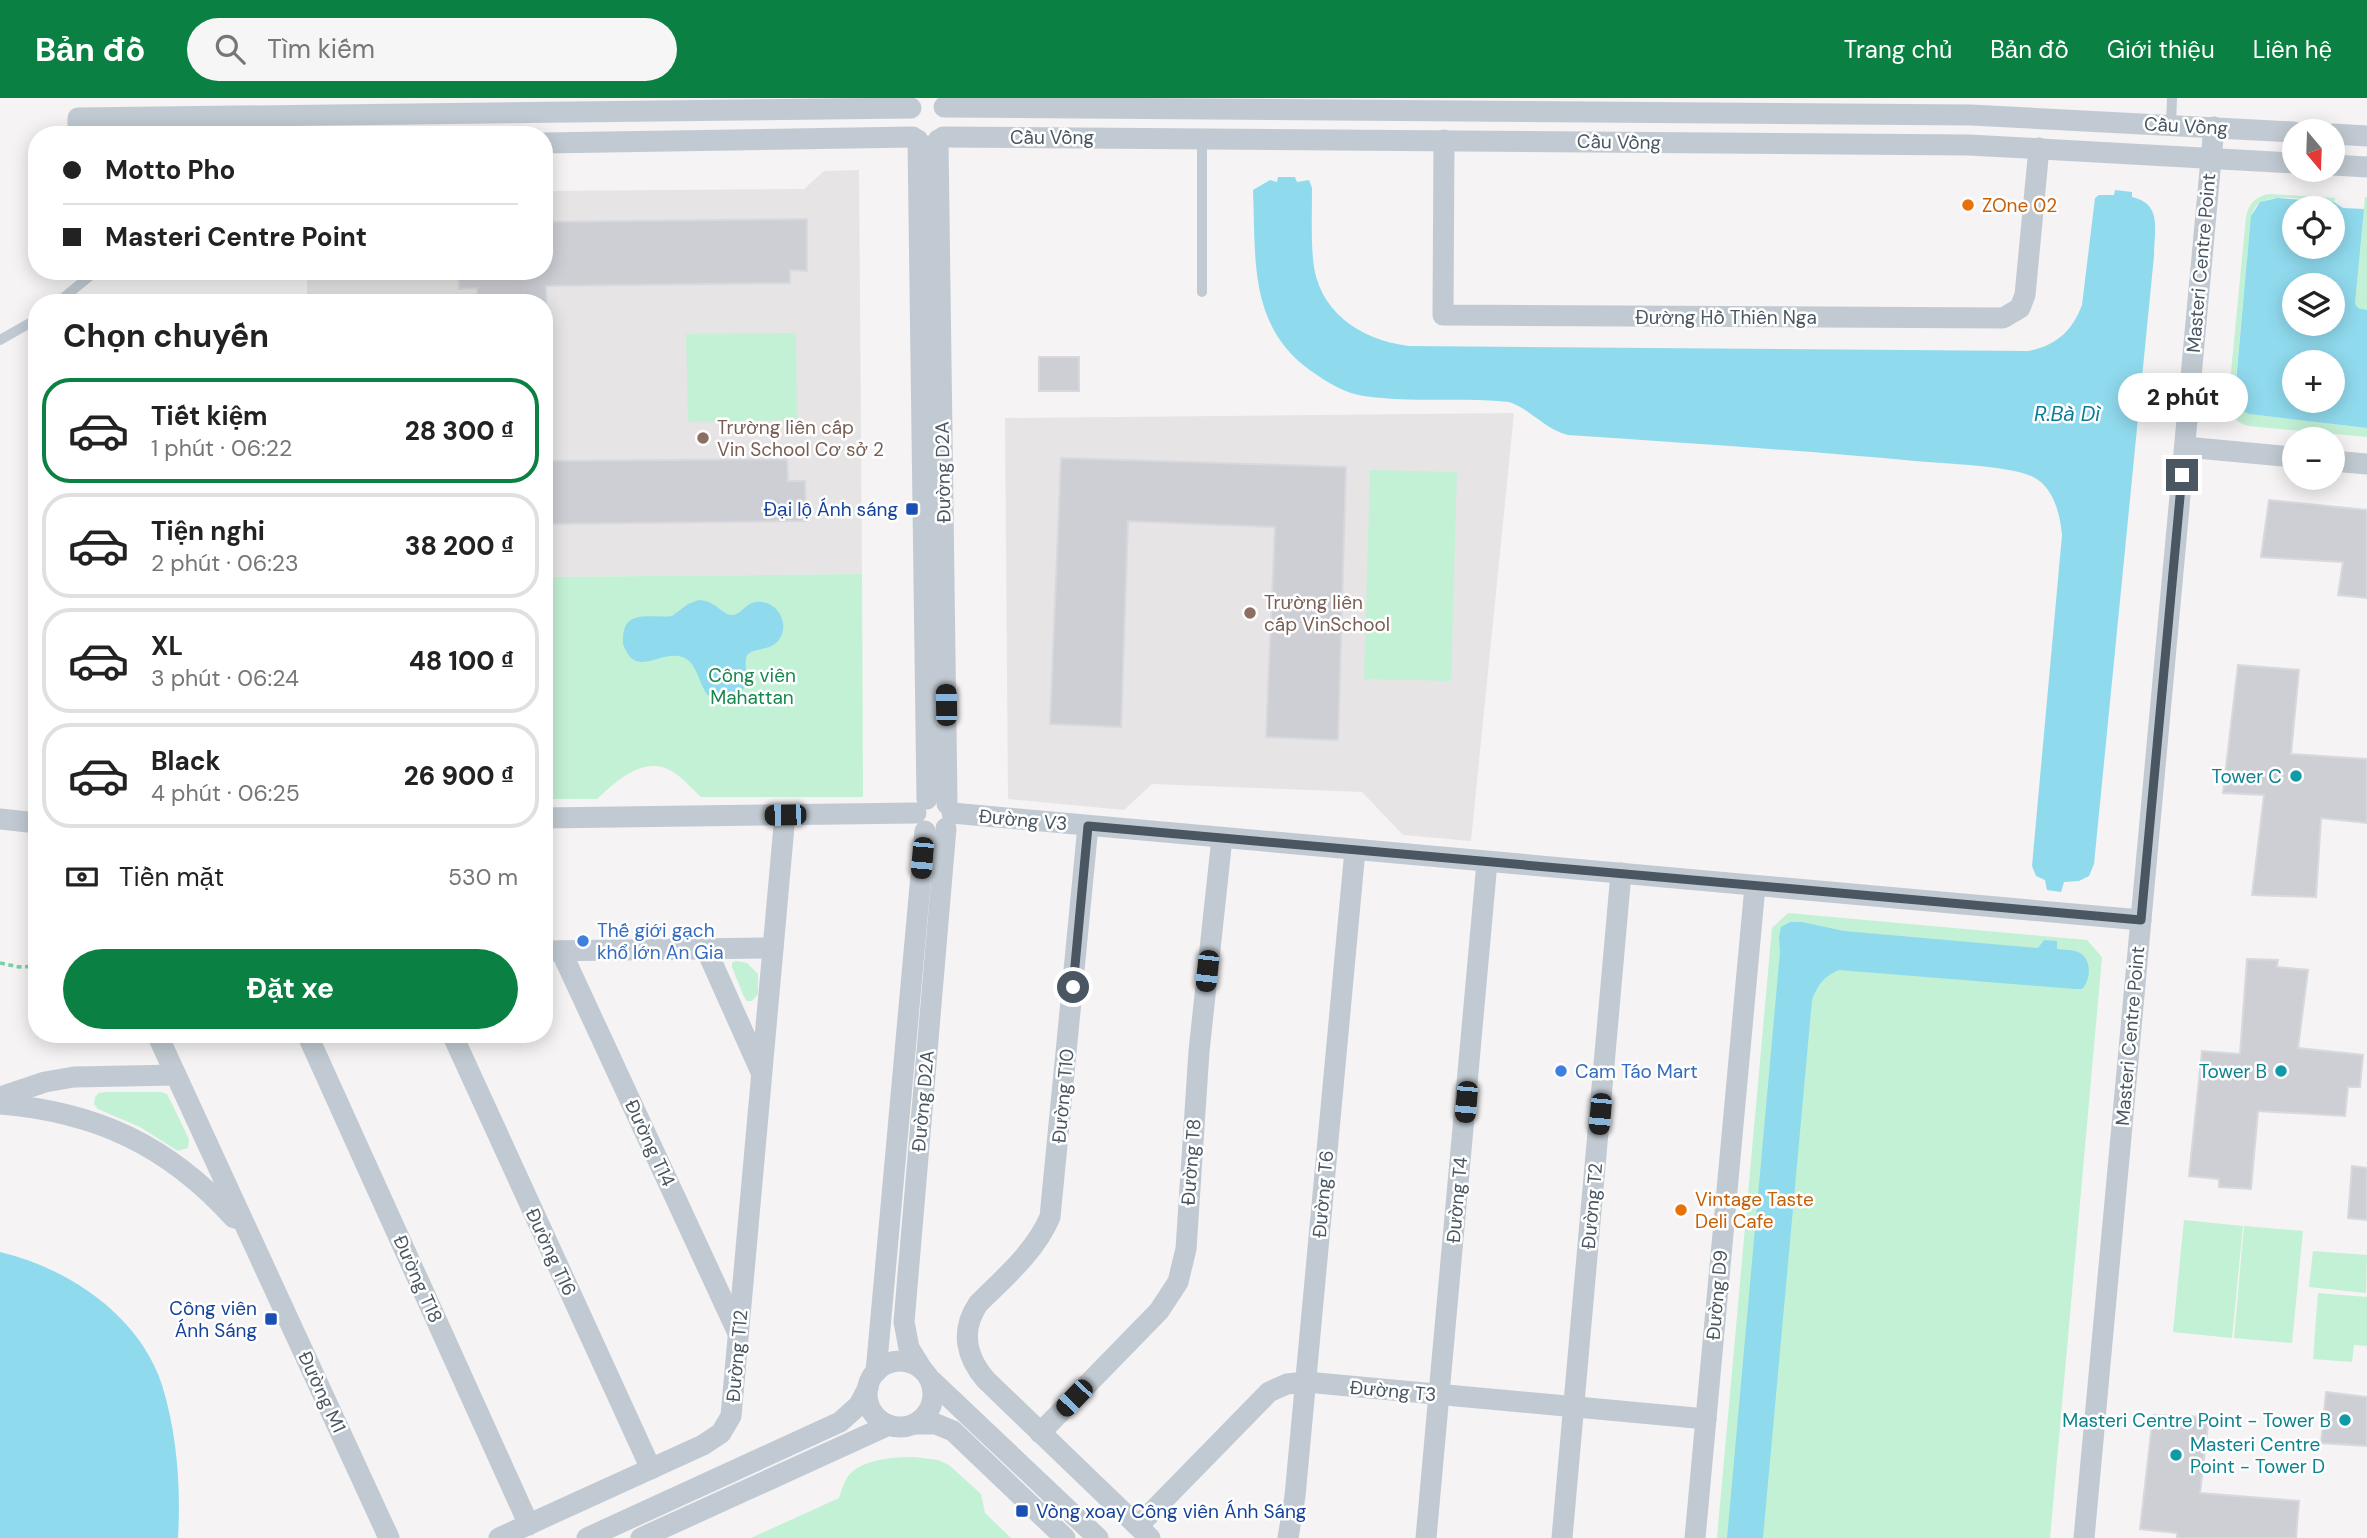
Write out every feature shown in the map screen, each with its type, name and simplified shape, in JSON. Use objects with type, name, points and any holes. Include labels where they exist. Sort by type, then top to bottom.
[{"type":"street","name":"Cầu Vồng","points":[[112,126],[926,102],[1971,107],[2171,125],[2282,131]]},
{"type":"street","points":[[926,102],[949,120],[948,127],[928,138],[906,121],[926,102]]},
{"type":"street","points":[[1969,145],[1971,107]]},
{"type":"street","name":"Masteri Centre Point","points":[[2084,1538],[2214,127]]},
{"type":"street","points":[[2345,135],[2367,136]]},
{"type":"street","name":"Cầu Vồng","points":[[553,144],[928,138],[1202,138],[1969,145],[2282,162]]},
{"type":"street","name":"Đường D2A","points":[[928,138],[935,815],[904,1322],[909,1348],[927,1375],[1098,1538]]},
{"type":"street","name":"Đường Hồ Thiên Nga","points":[[1444,140],[1443,315],[2003,318],[2020,308],[2025,295],[2039,148]]},
{"type":"street","points":[[2345,166],[2367,167]]},
{"type":"street","points":[[2185,447],[2282,456]]},
{"type":"street","points":[[2345,462],[2367,464]]},
{"type":"street","name":"Đường T12","points":[[499,1538],[713,1440],[727,1425],[733,1407],[785,815]]},
{"type":"street","name":"Đường D2A","points":[[872,1380],[935,815]]},
{"type":"street","name":"Đường V3","points":[[553,818],[935,815],[1088,826],[2141,920]]},
{"type":"street","points":[[0,818],[28,822]]},
{"type":"street","name":"Đường T10","points":[[1040,1433],[978,1371],[971,1360],[966,1337],[971,1314],[978,1304],[1033,1247],[1043,1234],[1050,1217],[1088,826]]},
{"type":"street","name":"Đường T8","points":[[1040,1433],[1158,1311],[1170,1297],[1181,1273],[1186,1249],[1199,1051],[1222,838]]},
{"type":"street","name":"Đường T6","points":[[1288,1538],[1293,1513],[1306,1382],[1355,850]]},
{"type":"street","name":"Đường T4","points":[[1426,1538],[1487,862]]},
{"type":"street","name":"Đường T2","points":[[1562,1538],[1621,873]]},
{"type":"street","name":"Đường D9","points":[[1695,1538],[1755,886]]},
{"type":"street","points":[[553,951],[773,948]]},
{"type":"street","name":"Đường T12","points":[[706,949],[762,1074]]},
{"type":"street","name":"Đường T14","points":[[553,951],[739,1335]]},
{"type":"street","name":"Đường M1","points":[[161,1043],[389,1538]]},
{"type":"street","name":"Đường T18","points":[[311,1043],[529,1525]]},
{"type":"street","name":"Đường T16","points":[[456,1043],[651,1469]]},
{"type":"street","points":[[0,1097],[45,1082],[74,1077],[176,1075]]},
{"type":"street","name":"Đường M1","points":[[0,1104],[77,1116],[139,1141],[203,1185],[234,1218],[254,1245]]},
{"type":"street","points":[[587,1538],[836,1424],[859,1405],[872,1380],[887,1364],[896,1361],[910,1363],[927,1375],[933,1389],[932,1403],[926,1415],[915,1424]]},
{"type":"street","points":[[872,1380],[870,1408],[880,1420],[900,1427],[936,1424],[953,1431],[1065,1538]]},
{"type":"street","name":"Đường T3","points":[[1144,1532],[1269,1392],[1287,1384],[1306,1382],[1706,1419]]},
{"type":"street","points":[[641,1538],[889,1425]]},
{"type":"street","points":[[1040,1433],[1144,1532]]},
{"type":"lane","points":[[2171,125],[2172,98]]},
{"type":"lane","points":[[1202,138],[1202,292]]},
{"type":"lane","points":[[68,294],[85,280]]},
{"type":"lane","points":[[0,340],[28,323]]},
{"type":"path","points":[[0,963],[28,966]]},
{"type":"shaded area","name":"Trường liên cấp Vin School Cơ sở 2","points":[[859,170],[862,574],[553,577],[553,294],[307,294],[307,280],[553,280],[553,191],[804,189],[824,171]]},
{"type":"shaded area","name":"Trường liên cấp VinSchool","points":[[1514,413],[1471,841],[1403,835],[1362,792],[1152,784],[1124,810],[1008,799],[1005,418]]},
{"type":"green space","points":[[2270,194],[2302,196],[2282,196],[2262,202],[2257,205],[2251,220],[2234,398],[2239,410],[2249,414],[2367,428],[2367,437],[2345,435],[2345,427],[2282,429],[2249,426],[2237,421],[2231,412],[2228,403],[2246,217],[2254,201]]},
{"type":"green space","points":[[2367,197],[2367,310],[2355,305]]},
{"type":"green space","points":[[796,333],[797,420],[688,422],[686,334]]},
{"type":"green space","points":[[1370,470],[1457,472],[1451,681],[1364,679]]},
{"type":"green space","name":"Công viên Mahattan","points":[[862,574],[863,797],[701,797],[676,774],[654,766],[643,767],[623,777],[597,799],[553,799],[553,577]]},
{"type":"green space","points":[[1788,913],[2087,940],[2102,957],[2050,1538],[1717,1538],[1772,928]]},
{"type":"green space","points":[[732,963],[747,963],[758,974],[758,994],[752,1001],[747,1001],[744,997],[732,967]]},
{"type":"green space","points":[[99,1093],[167,1094],[189,1139],[188,1148],[178,1151],[140,1127],[98,1109],[94,1104],[95,1097]]},
{"type":"green space","points":[[2184,1220],[2243,1226],[2232,1338],[2173,1332]]},
{"type":"green space","points":[[2244,1226],[2303,1231],[2292,1343],[2234,1338]]},
{"type":"green space","points":[[2313,1251],[2367,1255],[2366,1293],[2309,1287]]},
{"type":"green space","points":[[2318,1293],[2367,1297],[2367,1346],[2354,1345],[2352,1362],[2313,1359]]},
{"type":"green space","points":[[914,1457],[938,1460],[949,1465],[981,1494],[985,1513],[1011,1538],[751,1538],[839,1498],[847,1477],[865,1464]]},
{"type":"water","name":"R.Bà Dì","points":[[1278,177],[1295,177],[1297,182],[1309,180],[1312,188],[1312,250],[1316,277],[1332,308],[1358,330],[1391,343],[1409,346],[2029,351],[2048,345],[2062,336],[2082,305],[2095,198],[2099,195],[2114,195],[2115,190],[2132,192],[2132,197],[2149,206],[2155,219],[2154,256],[2094,864],[2089,876],[2079,881],[2064,882],[2061,892],[2047,890],[2045,880],[2036,876],[2032,866],[2062,535],[2054,501],[2039,480],[2020,472],[1974,465],[1568,435],[1509,402],[1382,398],[1343,390],[1311,371],[1291,353],[1276,333],[1266,312],[1256,266],[1253,190],[1270,180],[1277,182]]},
{"type":"water","points":[[2282,198],[2282,259],[2345,259],[2345,208],[2364,209],[2355,304],[2358,308],[2367,310],[2367,428],[2249,414],[2239,410],[2234,403],[2251,216],[2260,202]]},
{"type":"water","points":[[699,600],[710,602],[729,615],[739,613],[752,603],[764,602],[781,615],[781,637],[769,647],[747,655],[745,686],[738,695],[729,700],[718,701],[710,697],[687,659],[670,656],[640,662],[628,654],[623,644],[627,624],[632,620],[646,616],[672,616],[688,604]]},
{"type":"water","points":[[1790,922],[1844,931],[2038,948],[2044,940],[2057,941],[2057,949],[2075,951],[2084,956],[2088,965],[2088,976],[2082,989],[2075,989],[1839,970],[1819,986],[1812,1000],[1763,1538],[1727,1538],[1780,952],[1779,937],[1781,927]]},
{"type":"water","points":[[0,1252],[26,1259],[75,1283],[119,1316],[137,1337],[151,1360],[167,1403],[178,1480],[178,1538],[0,1538]]},
{"type":"building","points":[[807,219],[807,271],[790,270],[790,283],[546,286],[546,294],[477,294],[477,288],[459,289],[458,280],[553,280],[553,222]]},
{"type":"building","points":[[1039,357],[1079,357],[1079,391],[1039,391]]},
{"type":"building","points":[[1061,458],[1346,467],[1338,740],[1266,737],[1275,527],[1128,521],[1121,727],[1050,724]]},
{"type":"building","points":[[787,459],[788,481],[805,481],[806,521],[553,524],[553,461]]},
{"type":"building","points":[[2269,500],[2367,510],[2367,598],[2338,595],[2343,562],[2261,557]]},
{"type":"building","name":"Tower C","points":[[2238,665],[2299,670],[2291,754],[2367,759],[2367,823],[2321,818],[2316,897],[2252,895],[2264,795],[2223,793]]},
{"type":"building","name":"Tower B","points":[[2247,959],[2278,960],[2277,967],[2308,970],[2298,1048],[2363,1055],[2360,1087],[2348,1087],[2345,1116],[2258,1111],[2251,1189],[2219,1187],[2219,1179],[2189,1176],[2202,1051],[2240,1054]]},
{"type":"building","points":[[2352,1166],[2367,1168],[2367,1220],[2348,1218]]},
{"type":"building","name":"Masteri Centre Point - Tower B","points":[[2326,1392],[2367,1397],[2367,1446],[2321,1443]]},
{"type":"building","name":"Masteri Centre Point - Tower D","points":[[2153,1415],[2209,1417],[2200,1493],[2299,1501],[2296,1538],[2177,1538],[2177,1533],[2140,1529]]},
{"type":"place","name":"ZOne 02","points":[[1968,205]]},
{"type":"place","name":"Trường liên cấp Vin School Cơ sở 2","points":[[703,438]]},
{"type":"place","name":"Đại lộ Ánh sáng","points":[[912,509]]},
{"type":"place","name":"Trường liên cấp VinSchool","points":[[1250,613]]},
{"type":"place","name":"Tower C","points":[[2296,776]]},
{"type":"place","name":"Thế giới gạch khổ lớn An Gia","points":[[583,941]]},
{"type":"place","name":"Cam Táo Mart","points":[[1561,1071]]},
{"type":"place","name":"Tower B","points":[[2281,1071]]},
{"type":"place","name":"Vintage Taste Deli Cafe","points":[[1681,1210]]},
{"type":"place","name":"Công viên Ánh Sáng","points":[[271,1319]]},
{"type":"place","name":"Masteri Centre Point - Tower B","points":[[2345,1420]]},
{"type":"place","name":"Masteri Centre Point - Tower D","points":[[2176,1455]]},
{"type":"place","name":"Vòng xoay Công viên Ánh Sáng","points":[[1022,1511]]},
{"type":"route","points":[[1073,987],[1088,826],[2141,920],[2182,475]]}]
